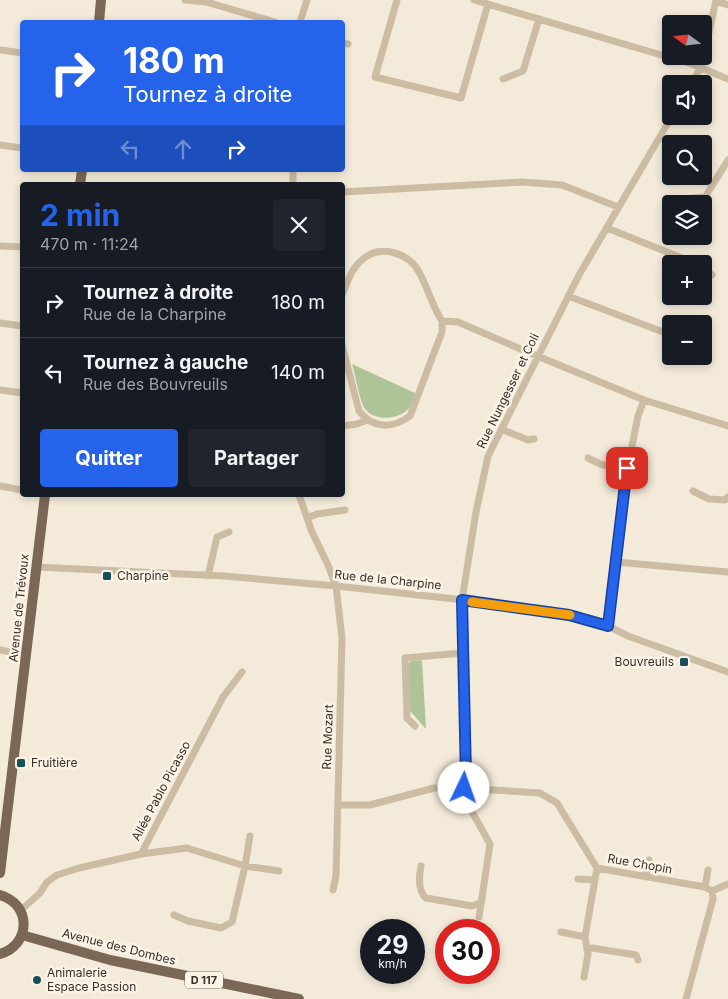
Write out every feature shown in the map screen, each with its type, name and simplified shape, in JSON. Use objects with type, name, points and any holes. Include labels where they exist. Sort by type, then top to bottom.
[{"type":"main road","points":[[99,20],[101,0]]},
{"type":"main road","name":"Avenue de Trévoux","points":[[0,873],[44,497]]},
{"type":"main road","points":[[0,895],[11,900],[20,911],[23,919],[22,935],[13,948],[0,954]]},
{"type":"main road","name":"Avenue des Dombes","points":[[22,935],[110,960],[299,999]]},
{"type":"street","points":[[184,0],[206,2],[268,20]]},
{"type":"street","points":[[301,20],[307,0]]},
{"type":"street","points":[[397,0],[375,77],[461,98],[488,4]]},
{"type":"street","points":[[474,0],[701,67],[728,79]]},
{"type":"street","points":[[712,19],[716,0],[728,5]]},
{"type":"street","points":[[503,79],[523,71],[539,19]]},
{"type":"street","points":[[0,50],[20,53]]},
{"type":"street","points":[[697,75],[701,67]]},
{"type":"street","name":"Rue Nungesser et Coli","points":[[464,788],[466,777],[462,600],[476,512],[488,456],[568,296],[667,125]]},
{"type":"street","points":[[0,145],[20,148]]},
{"type":"street","points":[[706,195],[728,160]]},
{"type":"street","points":[[345,192],[522,182],[562,185],[618,207]]},
{"type":"street","points":[[606,228],[674,255]]},
{"type":"street","points":[[0,246],[20,247]]},
{"type":"street","points":[[345,289],[356,267],[364,258],[376,253],[396,253],[405,256],[419,272],[434,309],[442,321],[442,332],[410,416],[404,421],[393,425],[374,424],[367,420],[359,411],[345,357]]},
{"type":"street","points":[[568,296],[662,332]]},
{"type":"street","points":[[442,321],[458,322],[644,400],[728,426]]},
{"type":"street","points":[[0,323],[20,326]]},
{"type":"street","points":[[0,390],[20,392]]},
{"type":"street","points":[[608,626],[627,471],[638,416],[644,400]]},
{"type":"street","points":[[345,426],[367,420]]},
{"type":"street","points":[[501,429],[528,440],[534,439]]},
{"type":"street","points":[[588,458],[600,464],[627,471]]},
{"type":"street","points":[[0,486],[20,490]]},
{"type":"street","points":[[693,491],[710,499],[725,500],[728,497]]},
{"type":"street","name":"Rue Mozart","points":[[300,497],[336,586],[342,638],[336,876],[333,890]]},
{"type":"street","points":[[307,518],[317,514],[345,510]]},
{"type":"street","points":[[208,576],[217,537],[229,532]]},
{"type":"street","points":[[616,562],[728,572]]},
{"type":"street","name":"Rue de la Charpine","points":[[36,567],[208,576],[336,586],[462,600],[569,615],[608,626],[628,636],[728,672]]},
{"type":"street","points":[[0,650],[26,655]]},
{"type":"street","points":[[415,726],[407,718],[405,658],[462,653]]},
{"type":"street","name":"Allée Pablo Picasso","points":[[20,911],[40,893],[47,882],[57,875],[141,854],[223,697],[242,672]]},
{"type":"street","name":"Rue Chopin","points":[[338,805],[370,805],[434,788],[540,793],[558,803],[597,868],[705,886],[712,891]]},
{"type":"street","points":[[464,788],[466,801],[490,844],[480,917]]},
{"type":"street","points":[[174,915],[188,921],[221,928],[232,922],[250,836]]},
{"type":"street","points":[[141,854],[187,848],[245,866],[278,871]]},
{"type":"street","points":[[646,876],[649,860]]},
{"type":"street","points":[[421,866],[419,876],[422,894],[426,898],[472,906],[480,903],[482,900]]},
{"type":"street","points":[[584,977],[587,950],[585,937],[597,868]]},
{"type":"street","points":[[705,886],[708,870]]},
{"type":"street","points":[[578,878],[594,880]]},
{"type":"street","points":[[686,999],[712,899],[712,891],[728,884]]},
{"type":"street","points":[[562,932],[585,937]]},
{"type":"street","points":[[587,950],[592,948],[636,955],[638,960]]},
{"type":"green space","points":[[352,364],[415,393],[410,407],[400,415],[388,418],[381,418],[369,413],[361,400]]},
{"type":"green space","points":[[422,660],[426,729],[410,711],[408,664],[411,661]]},
{"type":"slow traffic","points":[[472,602],[570,615]]},
{"type":"place","name":"Charpine","points":[[107,576]]},
{"type":"place","name":"Bouvreuils","points":[[684,662]]},
{"type":"place","name":"Fruitière","points":[[21,763]]},
{"type":"place","name":"Animalerie Espace Passion","points":[[37,980]]},
{"type":"route","points":[[464,788],[466,777],[462,600],[569,615],[608,626],[627,468]]}]
